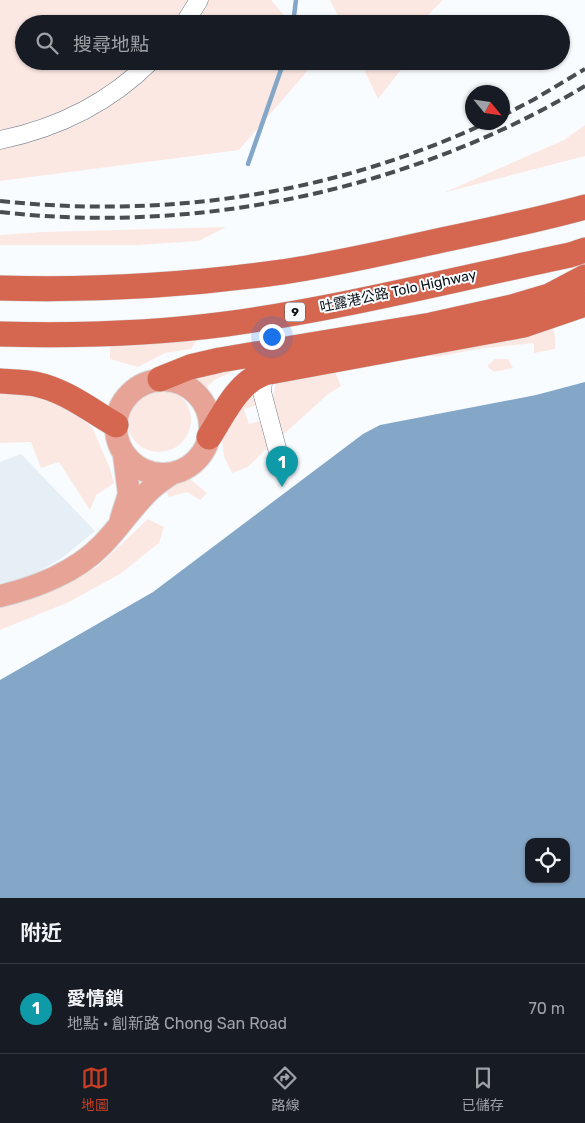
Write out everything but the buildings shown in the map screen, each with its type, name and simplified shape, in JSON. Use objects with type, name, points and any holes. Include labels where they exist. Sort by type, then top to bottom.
[{"type":"highway","points":[[0,288],[128,287],[206,281],[283,272],[377,254],[585,207]]},
{"type":"highway","name":"吐露港公路 Tolo Highway","points":[[0,334],[149,332],[226,324],[416,288],[570,255],[585,250]]},
{"type":"highway","points":[[160,379],[190,367],[220,360],[431,325],[512,307],[549,296],[585,276]]},
{"type":"highway","points":[[209,437],[243,386],[264,373],[524,325],[585,304]]},
{"type":"highway","points":[[0,381],[36,384],[54,390],[79,402],[116,425]]},
{"type":"main road","points":[[160,379],[185,384],[194,390],[203,400],[210,419],[206,448],[196,461],[182,471],[171,474],[154,474],[130,462],[119,444],[116,425],[120,407],[128,394],[140,385],[160,379]]},
{"type":"main road","points":[[119,525],[129,494],[124,455]]},
{"type":"main road","points":[[0,596],[41,582],[76,565],[100,547],[149,490],[171,474]]},
{"type":"street","points":[[190,15],[199,0]]},
{"type":"street","points":[[0,140],[25,135],[49,127],[78,114],[107,98],[143,70]]},
{"type":"street","points":[[264,373],[259,413],[278,452]]},
{"type":"shaded area","points":[[0,0],[271,0],[284,15],[15,15],[15,70],[308,70],[239,150],[0,181]]},
{"type":"shaded area","points":[[330,0],[443,0],[428,15],[338,15]]},
{"type":"shaded area","points":[[364,70],[401,70],[378,99]]},
{"type":"shaded area","points":[[585,125],[585,156],[443,193],[564,140]]},
{"type":"shaded area","points":[[226,227],[199,241],[138,245],[0,245],[0,235]]},
{"type":"shaded area","points":[[552,323],[555,349],[534,353],[534,343],[478,349],[436,357],[411,351]]},
{"type":"shaded area","points":[[198,338],[191,349],[165,353],[138,367],[110,359],[110,346]]},
{"type":"shaded area","points":[[495,359],[508,359],[513,368],[494,372],[487,366]]},
{"type":"shaded area","points":[[243,367],[214,380],[203,391],[191,381],[197,372]]},
{"type":"shaded area","points":[[334,369],[341,386],[327,395],[283,435],[277,431],[273,404],[278,378]]},
{"type":"shaded area","points":[[159,388],[171,390],[182,397],[189,408],[191,420],[189,432],[182,443],[171,450],[159,452],[147,450],[136,443],[129,432],[127,420],[129,408],[136,397],[147,390]]},
{"type":"shaded area","points":[[248,392],[254,396],[258,405],[244,409],[249,424],[263,420],[272,443],[248,467],[232,473],[224,457],[221,430]]},
{"type":"shaded area","points":[[0,393],[56,399],[92,427],[109,466],[114,483],[96,495],[90,510],[59,462],[41,468],[31,442],[0,443]]},
{"type":"shaded area","points":[[21,454],[95,531],[62,558],[27,578],[0,583],[0,462]]},
{"type":"shaded area","points":[[180,477],[191,480],[207,493],[200,500],[187,492],[169,497],[165,489]]},
{"type":"shaded area","points":[[148,519],[164,527],[159,543],[120,574],[69,602],[0,630],[0,606],[33,596],[97,567]]},
{"type":"water","points":[[585,382],[585,898],[0,898],[0,680],[153,592],[363,434],[380,425],[536,395]]},
{"type":"waterway","points":[[294,15],[296,0]]},
{"type":"waterway","points":[[248,164],[281,70]]},
{"type":"railway","points":[[510,112],[585,69]]},
{"type":"railway","points":[[0,212],[75,217],[151,216],[227,209],[303,196],[377,177],[449,152],[518,122],[585,86]]},
{"type":"railway","points":[[0,201],[63,206],[126,206],[188,203],[250,195],[311,183],[371,167],[430,147],[469,130]]},
{"type":"place","name":"愛情鎖","points":[[282,487]]}]
